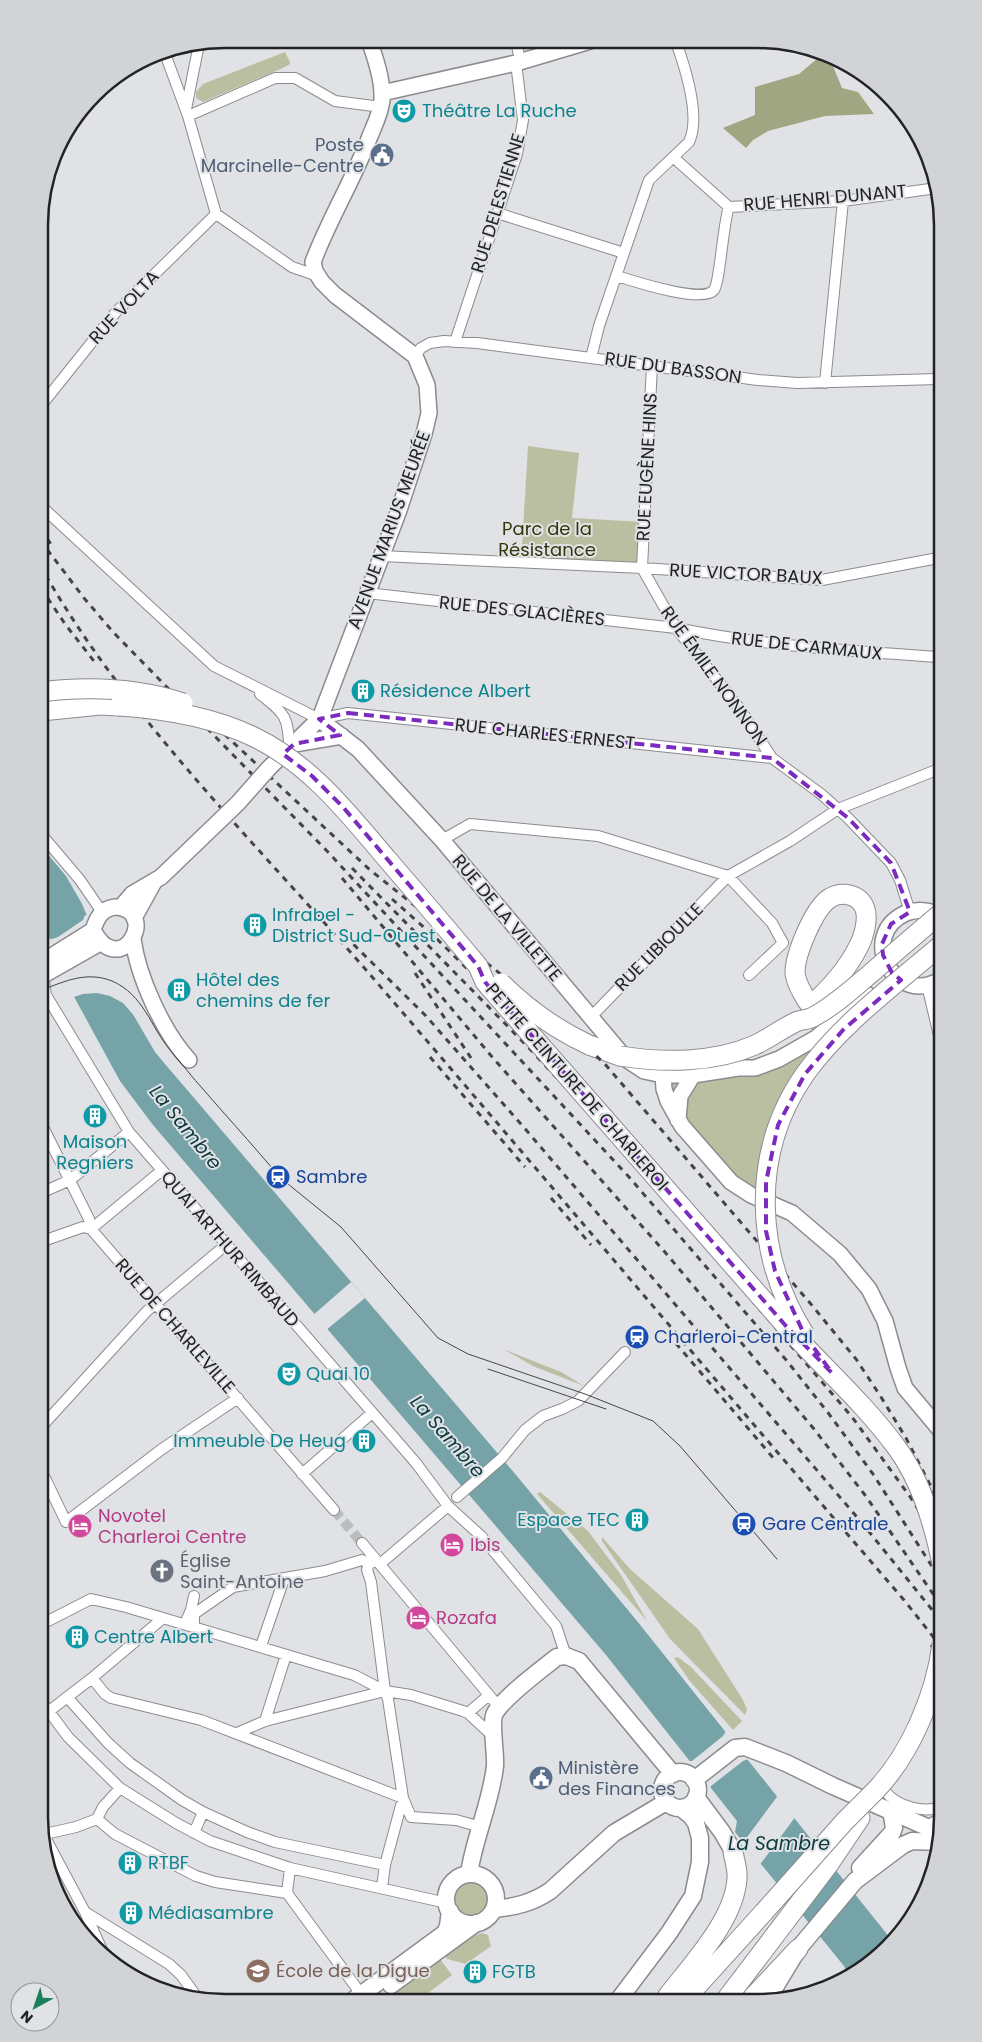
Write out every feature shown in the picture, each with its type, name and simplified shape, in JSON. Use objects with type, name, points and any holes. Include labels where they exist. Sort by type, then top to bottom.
[{"type":"highway","points":[[48,691],[85,688],[140,693],[170,699],[206,711],[221,724]]},
{"type":"highway","name":"PETITE CEINTURE DE CHARLEROI","points":[[48,710],[100,705],[135,707],[200,718],[256,738],[276,749],[312,776],[343,807],[478,966],[485,982],[786,1326],[832,1373],[897,1448],[912,1473],[935,1532]]},
{"type":"highway","points":[[799,1020],[806,1008],[828,989],[848,965],[859,946],[865,926],[866,910],[859,900],[850,894],[832,897],[821,907],[797,957],[796,981],[807,1002],[821,1014],[839,1023]]},
{"type":"highway","points":[[478,966],[492,974],[523,1005],[549,1025],[589,1045],[627,1057],[679,1060],[725,1054],[763,1041],[799,1020],[811,1018],[842,998],[935,917]]},
{"type":"highway","points":[[832,1373],[804,1334],[784,1296],[768,1248],[765,1196],[770,1154],[785,1109],[805,1074],[839,1023],[935,950]]},
{"type":"highway","points":[[730,1994],[829,1864],[880,1791],[923,1716],[935,1677]]},
{"type":"highway","points":[[691,1994],[846,1820],[880,1791]]},
{"type":"highway","points":[[670,1994],[722,1924],[731,1907],[738,1876],[733,1851]]},
{"type":"highway","points":[[756,1994],[798,1949]]},
{"type":"main road","points":[[372,48],[381,100],[365,151],[313,262],[318,276],[335,295],[415,356]]},
{"type":"main road","points":[[381,100],[565,48]]},
{"type":"main road","name":"AVENUE MARIUS MEURÉE","points":[[121,907],[132,894],[157,880],[319,720],[399,510],[424,434],[429,413],[427,385],[415,356]]},
{"type":"main road","name":"RUE DE LA VILLETTE","points":[[319,720],[358,749],[442,840],[590,1018],[632,1065],[652,1074],[663,1075],[693,1075],[738,1068]]},
{"type":"main road","points":[[292,746],[342,736]]},
{"type":"main road","name":"AVENUE MARIUS MEURÉE","points":[[134,918],[157,880]]},
{"type":"main road","points":[[48,965],[102,934],[110,907],[121,907],[130,912],[134,918],[136,932],[133,939],[123,948],[102,934]]},
{"type":"main road","points":[[899,979],[887,965],[883,955],[882,944],[885,933],[899,916],[919,910],[935,913]]},
{"type":"main road","points":[[102,934],[139,968]]},
{"type":"main road","points":[[133,939],[139,968],[167,1030],[175,1044],[189,1060]]},
{"type":"main road","points":[[738,1068],[839,1023],[879,978],[887,965]]},
{"type":"main road","points":[[738,1068],[755,1068],[797,1050],[816,1038],[881,984],[899,979],[918,986],[934,982]]},
{"type":"main road","points":[[663,1075],[664,1089],[678,1120],[705,1153],[740,1190],[792,1212],[840,1254],[869,1289],[885,1321],[905,1388],[935,1424]]},
{"type":"main road","points":[[678,1120],[680,1096],[693,1075]]},
{"type":"main road","points":[[469,1874],[494,1772],[496,1754],[493,1716],[494,1701],[557,1657],[573,1658],[672,1774]]},
{"type":"main road","points":[[695,1779],[735,1748],[745,1747],[786,1763],[934,1831]]},
{"type":"main road","points":[[494,1909],[527,1904],[550,1892],[614,1833],[674,1805],[690,1805],[698,1792],[695,1779],[686,1774],[672,1774],[664,1781],[662,1786],[663,1797],[674,1805],[691,1816],[696,1823],[700,1838],[700,1862],[693,1896],[669,1933],[623,1994]]},
{"type":"main road","points":[[696,1797],[733,1851]]},
{"type":"main road","points":[[771,1994],[798,1949],[872,1863],[894,1828],[891,1810]]},
{"type":"main road","points":[[872,1863],[899,1847],[934,1834]]},
{"type":"main road","points":[[367,1994],[408,1959],[445,1933],[448,1926],[446,1896],[451,1884],[462,1876],[469,1874],[481,1876],[490,1883],[496,1895],[494,1909],[490,1916],[476,1923],[369,1994]]},
{"type":"main road","points":[[448,1907],[461,1922],[476,1923]]},
{"type":"street","name":"RUE DELESTIENNE","points":[[455,342],[516,154],[523,120],[517,48]]},
{"type":"street","points":[[591,358],[599,326],[649,180],[689,142],[693,134],[694,124],[689,86],[678,48]]},
{"type":"street","points":[[187,113],[198,50]]},
{"type":"street","points":[[166,58],[187,113],[216,214],[292,267],[318,276]]},
{"type":"street","points":[[187,113],[275,78],[296,78],[335,101],[381,100]]},
{"type":"street","name":"RUE HENRI DUNANT","points":[[673,157],[729,207],[843,200],[931,189]]},
{"type":"street","points":[[825,383],[843,200]]},
{"type":"street","points":[[617,276],[682,293],[708,294],[714,290],[717,281],[723,232],[729,207]]},
{"type":"street","points":[[497,213],[624,254]]},
{"type":"street","name":"RUE VOLTA","points":[[48,396],[116,312],[216,214]]},
{"type":"street","name":"RUE DU BASSON","points":[[415,356],[421,348],[430,343],[444,341],[508,346],[758,380],[825,383],[935,379]]},
{"type":"street","name":"RUE EUGÈNE HINS","points":[[642,568],[652,365]]},
{"type":"street","points":[[48,512],[214,666],[319,720]]},
{"type":"street","name":"RUE VICTOR BAUX","points":[[381,556],[642,568],[822,580],[935,559]]},
{"type":"street","name":"RUE ÉMILE NONNON","points":[[642,568],[676,628],[740,709],[772,758]]},
{"type":"street","name":"RUE DES GLACIÈRES","points":[[367,593],[676,628]]},
{"type":"street","name":"RUE DE CARMAUX","points":[[676,628],[756,642],[830,650],[935,657]]},
{"type":"street","points":[[243,680],[280,711],[287,720],[292,746]]},
{"type":"street","name":"RUE CHARLES ERNEST","points":[[319,720],[348,713],[772,758]]},
{"type":"street","points":[[772,758],[838,809],[891,864],[900,880],[910,912]]},
{"type":"street","name":"RUE LIBIOULLE","points":[[590,1018],[728,876],[790,841],[838,809],[935,771]]},
{"type":"street","points":[[442,840],[470,824],[598,836],[728,876],[772,923],[783,943],[749,975]]},
{"type":"street","points":[[48,842],[80,880],[102,934]]},
{"type":"street","name":"QUAI ARTHUR RIMBAUD","points":[[48,1006],[129,1132],[416,1463],[448,1506],[481,1536],[556,1626],[573,1658]]},
{"type":"street","points":[[48,1190],[70,1180],[129,1132]]},
{"type":"street","name":"RUE DE CHARLEVILLE","points":[[48,1137],[89,1219],[91,1229],[334,1510]]},
{"type":"street","points":[[48,1239],[83,1227],[91,1229],[162,1171]]},
{"type":"street","points":[[48,1420],[147,1311],[227,1244]]},
{"type":"street","points":[[457,1497],[502,1458],[524,1430],[543,1416],[578,1401],[625,1352]]},
{"type":"street","points":[[48,1484],[66,1522],[162,1449],[238,1398]]},
{"type":"street","points":[[302,1474],[372,1413]]},
{"type":"street","points":[[448,1506],[367,1570],[371,1582],[385,1691],[388,1699],[403,1798],[411,1817],[456,1820],[481,1827]]},
{"type":"street","points":[[362,1543],[375,1563],[494,1701],[468,1713]]},
{"type":"street","points":[[189,1626],[194,1614],[233,1587],[325,1572],[362,1560],[375,1563]]},
{"type":"street","points":[[261,1646],[284,1579]]},
{"type":"street","points":[[189,1626],[194,1596]]},
{"type":"street","points":[[48,1621],[91,1598],[126,1607],[354,1675],[385,1691],[411,1695],[468,1713],[495,1738]]},
{"type":"street","points":[[48,1708],[67,1697],[92,1678],[162,1619]]},
{"type":"street","points":[[265,1722],[286,1655]]},
{"type":"street","points":[[92,1678],[105,1694],[111,1698],[191,1716],[237,1732],[403,1798]]},
{"type":"street","points":[[237,1732],[265,1722],[385,1691]]},
{"type":"street","points":[[67,1697],[108,1743],[130,1763],[182,1800],[203,1812],[247,1832],[276,1842],[385,1865]]},
{"type":"street","points":[[48,1712],[68,1737],[120,1788],[194,1832],[235,1851],[290,1868],[382,1887],[448,1907]]},
{"type":"street","points":[[49,1835],[98,1819],[103,1807],[120,1788]]},
{"type":"street","points":[[880,1791],[892,1800],[915,1808],[935,1809]]},
{"type":"street","points":[[382,1887],[385,1865],[403,1798]]},
{"type":"street","points":[[194,1832],[203,1812]]},
{"type":"street","points":[[98,1819],[115,1834],[196,1876],[215,1882],[287,1893]]},
{"type":"street","points":[[50,1846],[98,1941]]},
{"type":"street","points":[[290,1868],[287,1893],[360,1994]]},
{"type":"street","points":[[84,1912],[169,1964],[181,1975],[194,1992]]},
{"type":"highlighted area","points":[[348,713],[772,758],[848,818],[891,863],[910,912],[891,924],[882,944],[883,955],[892,973],[901,980],[843,1030],[805,1074],[778,1125],[766,1182],[766,1231],[775,1271],[804,1334],[832,1373],[786,1326],[485,982],[478,966],[343,807],[312,776],[283,754],[294,744],[340,735],[319,719]]},
{"type":"green space","points":[[285,52],[290,64],[283,68],[203,102],[196,98],[196,92],[203,84]]},
{"type":"green space","points":[[818,58],[832,64],[842,88],[858,92],[874,114],[825,116],[768,131],[753,140],[746,148],[723,128],[755,115],[755,87],[799,74]]},
{"type":"green space","name":"Parc de la Résistance","points":[[528,446],[579,453],[572,518],[644,522],[642,568],[521,563]]},
{"type":"green space","points":[[807,1050],[809,1058],[757,1192],[735,1181],[685,1122],[671,1089],[669,1079]]},
{"type":"green space","points":[[503,1349],[561,1372],[584,1386],[533,1366]]},
{"type":"green space","points":[[540,1492],[588,1531],[621,1575],[647,1621],[537,1494]]},
{"type":"green space","points":[[602,1537],[630,1569],[698,1629],[743,1700],[747,1709],[745,1715],[670,1639],[602,1541]]},
{"type":"green space","points":[[678,1657],[691,1667],[742,1721],[733,1730],[689,1680],[674,1658]]},
{"type":"green space","points":[[470,1881],[477,1882],[483,1886],[487,1892],[487,1906],[483,1912],[477,1916],[470,1917],[463,1916],[457,1912],[453,1906],[452,1899],[453,1892],[457,1886],[463,1882]]},
{"type":"green space","points":[[482,1933],[488,1935],[491,1946],[466,1964],[447,1959],[444,1955],[467,1938]]},
{"type":"green space","points":[[440,1959],[452,1975],[427,1994],[391,1994]]},
{"type":"water","name":"La Sambre","points":[[48,854],[66,876],[82,904],[93,930],[121,982],[134,1016],[155,1052],[511,1469],[637,1621],[888,1936],[883,1943],[846,1971],[735,1832],[737,1821],[606,1655],[153,1125],[120,1081],[48,949]]},
{"type":"pier","points":[[85,915],[90,916],[123,981],[138,1017],[136,1018],[123,1003],[110,996],[97,993],[83,994],[71,998],[48,954],[48,939],[58,937],[83,920]]},
{"type":"pier","points":[[351,1282],[365,1298],[325,1331],[312,1316]]},
{"type":"pier","points":[[725,1726],[751,1758],[743,1761],[711,1786],[709,1790],[686,1761],[692,1761],[723,1736],[726,1731]]},
{"type":"pier","points":[[779,1794],[796,1816],[759,1866],[742,1844]]},
{"type":"tunnel","points":[[334,1510],[362,1543]]},
{"type":"tram line","points":[[48,988],[76,978],[94,977],[112,981],[132,994],[146,1012],[163,1041],[273,1169],[288,1184],[341,1227],[438,1338],[468,1354],[585,1394],[653,1421],[680,1446],[777,1559]]},
{"type":"tram line","points":[[488,1369],[606,1409]]},
{"type":"railway","points":[[48,540],[51,544]]},
{"type":"railway","points":[[48,551],[113,632],[327,851],[629,1177],[787,1361],[829,1414],[873,1474],[935,1571]]},
{"type":"railway","points":[[48,578],[73,620],[110,673],[150,725],[434,1049],[904,1600],[935,1639]]},
{"type":"railway","points":[[48,598],[97,665]]},
{"type":"railway","points":[[207,718],[370,870],[542,1007],[604,1063],[856,1359],[906,1438],[935,1494]]},
{"type":"railway","points":[[352,868],[528,1047],[613,1138],[852,1417],[911,1498],[935,1537]]},
{"type":"railway","points":[[342,878],[493,1058],[664,1251],[814,1429],[865,1495],[935,1597]]},
{"type":"railway","points":[[392,899],[438,940],[577,1077],[621,1125],[866,1412],[891,1447],[935,1519]]},
{"type":"railway","points":[[345,936],[426,1016],[527,1131],[862,1523],[935,1613]]},
{"type":"railway","points":[[415,973],[471,1058]]},
{"type":"railway","points":[[430,1057],[525,1167]]},
{"type":"railway","points":[[551,1198],[591,1245]]},
{"type":"railway","points":[[668,1334],[775,1460]]},
{"type":"railway","points":[[931,1645],[935,1650]]},
{"type":"place","name":"Théâtre La Ruche","points":[[404,111]]},
{"type":"place","name":"Poste Marcinelle-Centre","points":[[382,155]]},
{"type":"place","name":"Résidence Albert","points":[[363,691]]},
{"type":"place","name":"Infrabel - District Sud-Ouest","points":[[255,925]]},
{"type":"place","name":"Hôtel des chemins de fer","points":[[179,990]]},
{"type":"place","name":"Maison Regniers","points":[[95,1116]]},
{"type":"place","name":"Sambre","points":[[278,1177]]},
{"type":"place","name":"Charleroi-Central","points":[[637,1337]]},
{"type":"place","name":"Quai 10","points":[[289,1374]]},
{"type":"place","name":"Immeuble De Heug","points":[[364,1441]]},
{"type":"place","name":"Espace TEC","points":[[637,1520]]},
{"type":"place","name":"Gare Centrale","points":[[744,1524]]},
{"type":"place","name":"Novotel Charleroi Centre","points":[[80,1526]]},
{"type":"place","name":"Ibis","points":[[452,1545]]},
{"type":"place","name":"Église Saint-Antoine","points":[[162,1571]]},
{"type":"place","name":"Rozafa","points":[[418,1618]]},
{"type":"place","name":"Centre Albert","points":[[77,1637]]},
{"type":"place","name":"Ministère des Finances","points":[[541,1778]]},
{"type":"place","name":"RTBF","points":[[130,1863]]},
{"type":"place","name":"Médiasambre","points":[[131,1913]]},
{"type":"place","name":"École de la Digue","points":[[258,1971]]},
{"type":"place","name":"FGTB","points":[[475,1972]]}]
